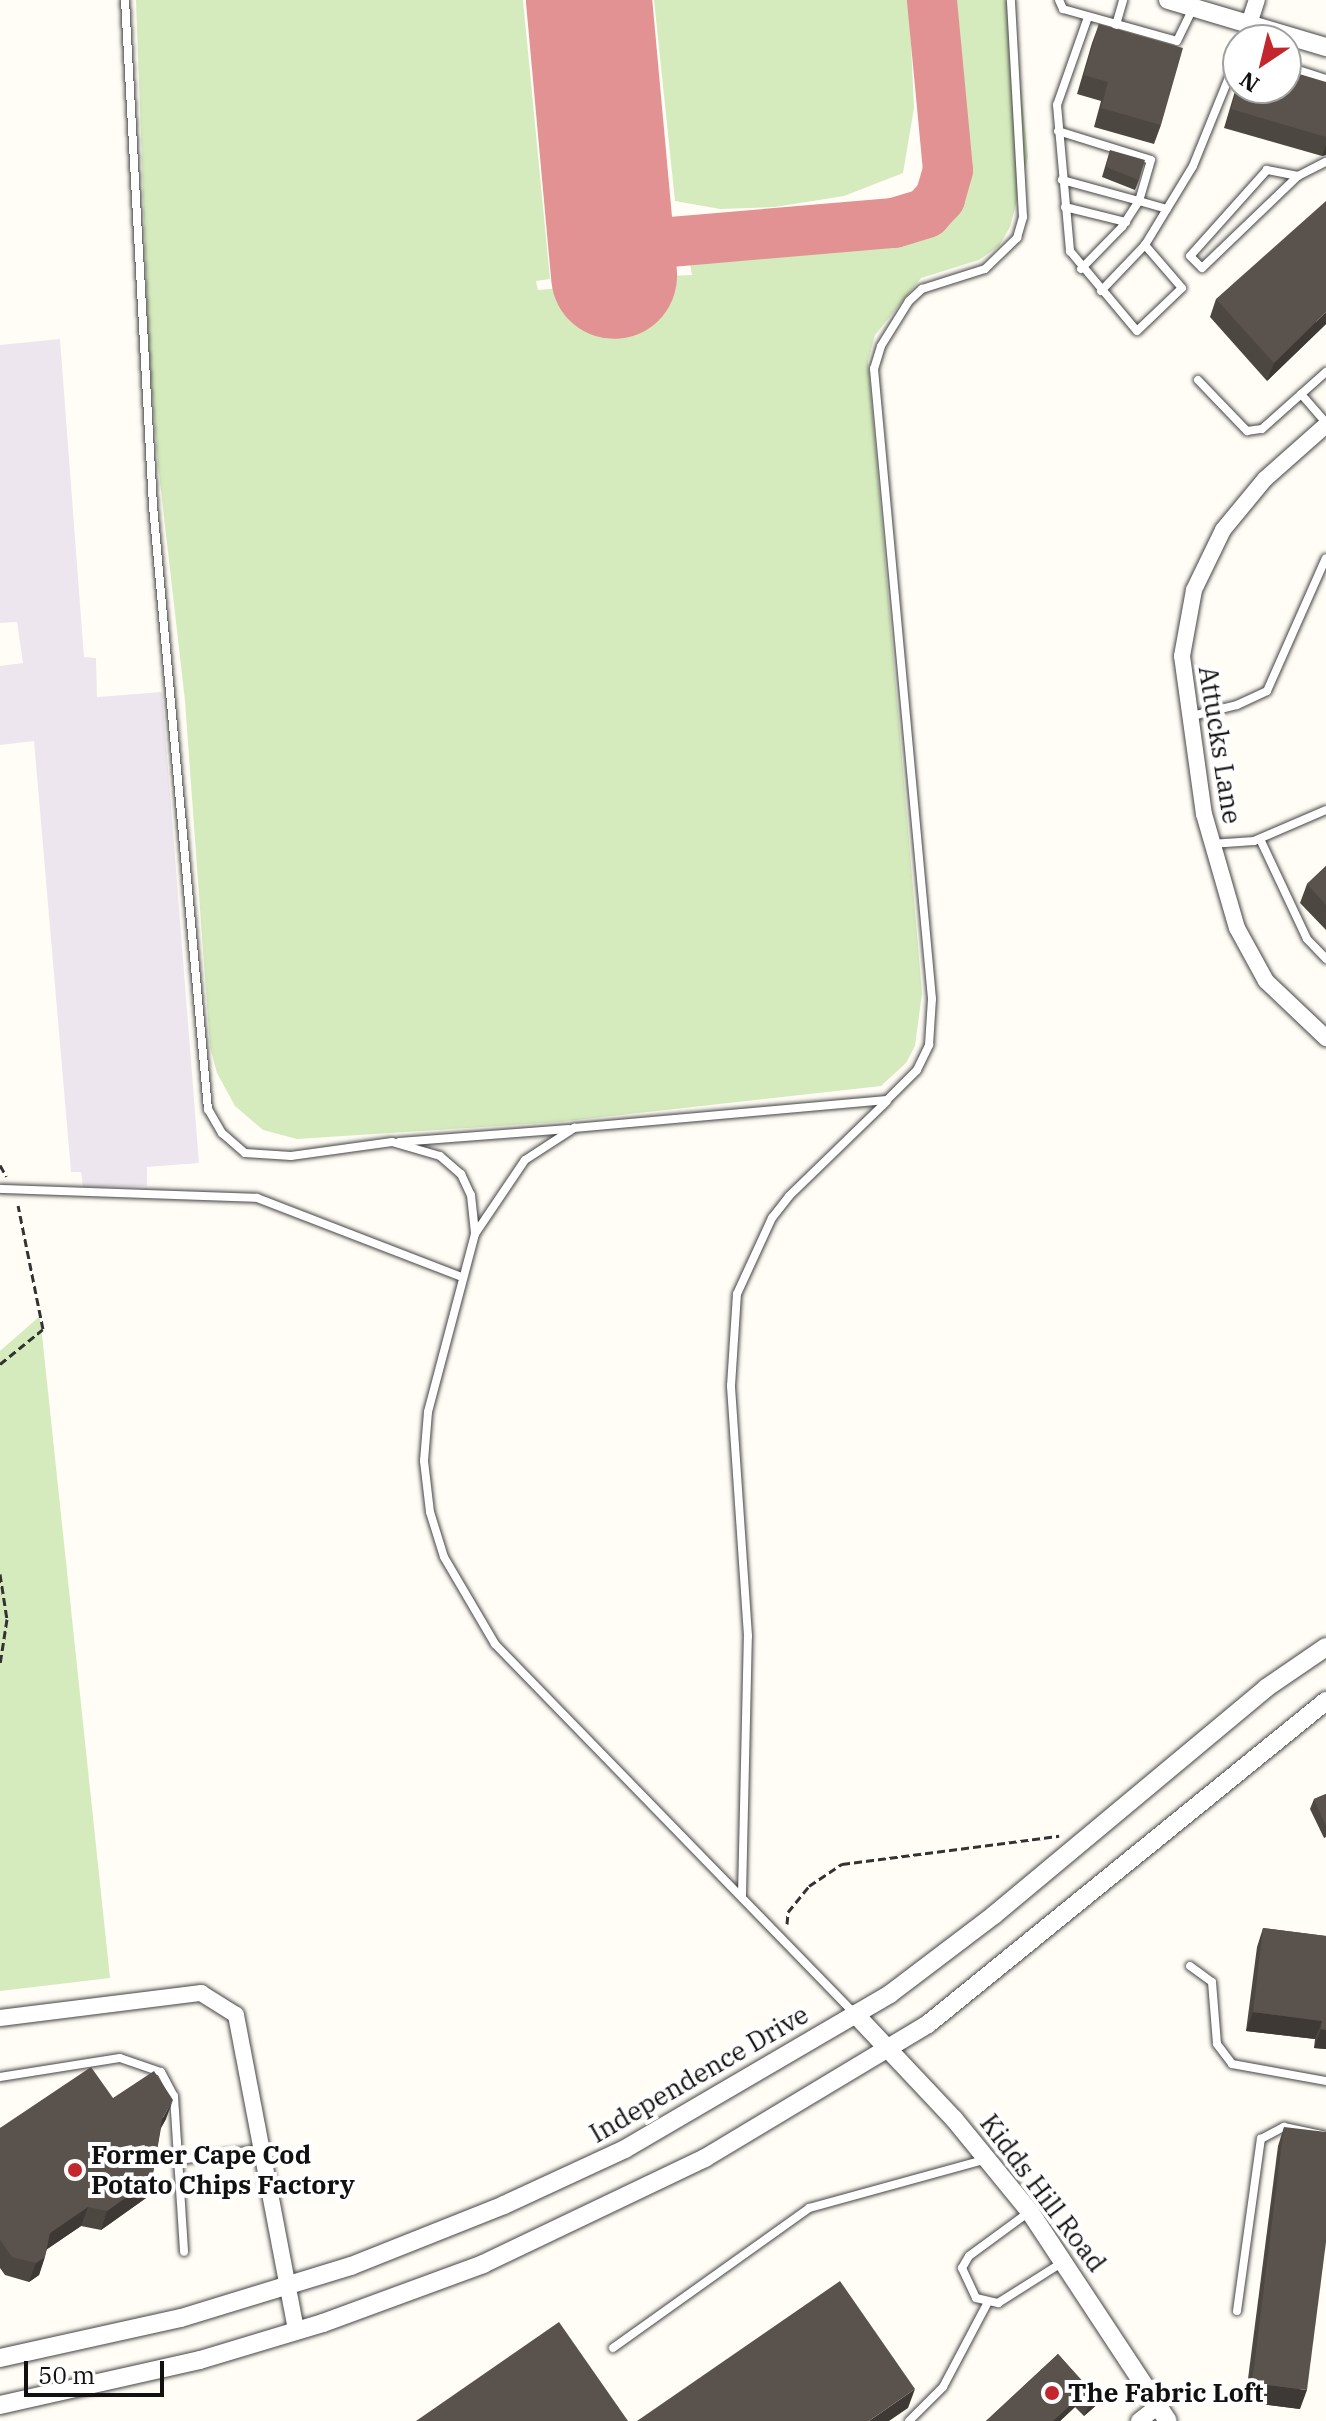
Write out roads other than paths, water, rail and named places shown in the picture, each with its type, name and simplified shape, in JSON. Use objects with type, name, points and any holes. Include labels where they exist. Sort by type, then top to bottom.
[{"type":"street","points":[[1168,0],[1193,7],[1230,24]]},
{"type":"street","points":[[1250,24],[1257,0]]},
{"type":"street","points":[[1302,42],[1326,47]]},
{"type":"street","name":"Attucks Lane","points":[[1326,424],[1248,498],[1223,530],[1202,570],[1188,609],[1182,656],[1187,717],[1211,844],[1237,928],[1256,965],[1293,1012],[1326,1037]]},
{"type":"street","name":"Independence Drive","points":[[0,2358],[181,2318],[287,2288],[460,2224],[625,2149],[855,2014],[953,1948],[1266,1688],[1326,1647]]},
{"type":"street","points":[[0,2405],[200,2360],[296,2331],[483,2264],[627,2199],[891,2050],[1026,1949],[1326,1701]]},
{"type":"street","points":[[0,2018],[201,1993],[236,2015],[264,2149],[296,2331]]},
{"type":"street","name":"Kidds Hill Road","points":[[855,2014],[988,2159],[1030,2212],[1163,2414]]},
{"type":"street","points":[[1139,2421],[1163,2414]]},
{"type":"lane","points":[[125,0],[151,490],[208,1109],[222,1133],[245,1153],[291,1156],[392,1142],[887,1100]]},
{"type":"lane","points":[[742,1896],[748,1636],[731,1386],[737,1294],[780,1207],[917,1070],[929,1045],[932,999],[874,369],[881,346],[909,301],[922,289],[985,269],[1017,238],[1023,217],[1011,0]]},
{"type":"lane","points":[[1059,0],[1063,9],[1177,41],[1193,7]]},
{"type":"lane","points":[[1116,25],[1123,0]]},
{"type":"lane","points":[[1088,17],[1057,105],[1070,251],[1081,269],[1137,331],[1182,288],[1145,245]]},
{"type":"lane","points":[[1302,71],[1326,79]]},
{"type":"lane","points":[[1101,291],[1145,245],[1193,166],[1222,94]]},
{"type":"lane","points":[[1058,131],[1151,160],[1139,201],[1126,222],[1081,269]]},
{"type":"lane","points":[[1298,176],[1267,170],[1190,256],[1202,268],[1298,176],[1326,162]]},
{"type":"lane","points":[[1062,180],[1167,209]]},
{"type":"lane","points":[[1065,207],[1126,222]]},
{"type":"lane","points":[[1198,380],[1247,431],[1262,429],[1326,372]]},
{"type":"lane","points":[[1301,394],[1326,424]]},
{"type":"lane","points":[[1187,717],[1237,705],[1267,691],[1326,558]]},
{"type":"lane","points":[[1211,844],[1260,839],[1326,810]]},
{"type":"lane","points":[[1260,839],[1307,939],[1326,959]]},
{"type":"lane","points":[[574,1128],[525,1160],[475,1234],[428,1412],[424,1461],[430,1512],[444,1557],[495,1644],[785,1938],[855,2014]]},
{"type":"lane","points":[[392,1142],[440,1156],[461,1174],[471,1195],[475,1234]]},
{"type":"lane","points":[[0,1189],[257,1198],[462,1277]]},
{"type":"lane","points":[[1190,1966],[1212,1982],[1217,2044],[1232,2064],[1326,2081]]},
{"type":"lane","points":[[0,2077],[120,2058],[153,2065],[174,2096],[184,2252]]},
{"type":"lane","points":[[1237,2311],[1261,2139],[1284,2127],[1326,2136]]},
{"type":"lane","points":[[179,2160],[264,2149]]},
{"type":"lane","points":[[613,2348],[809,2208],[988,2159]]},
{"type":"lane","points":[[987,2304],[976,2298],[962,2268],[969,2256],[1030,2212]]},
{"type":"lane","points":[[909,2421],[943,2387],[987,2304],[1015,2294],[1064,2261]]},
{"type":"place","name":"Former Cape Cod Potato Chips Factory","points":[[75,2170]]},
{"type":"place","name":"The Fabric Loft","points":[[1052,2393]]}]
